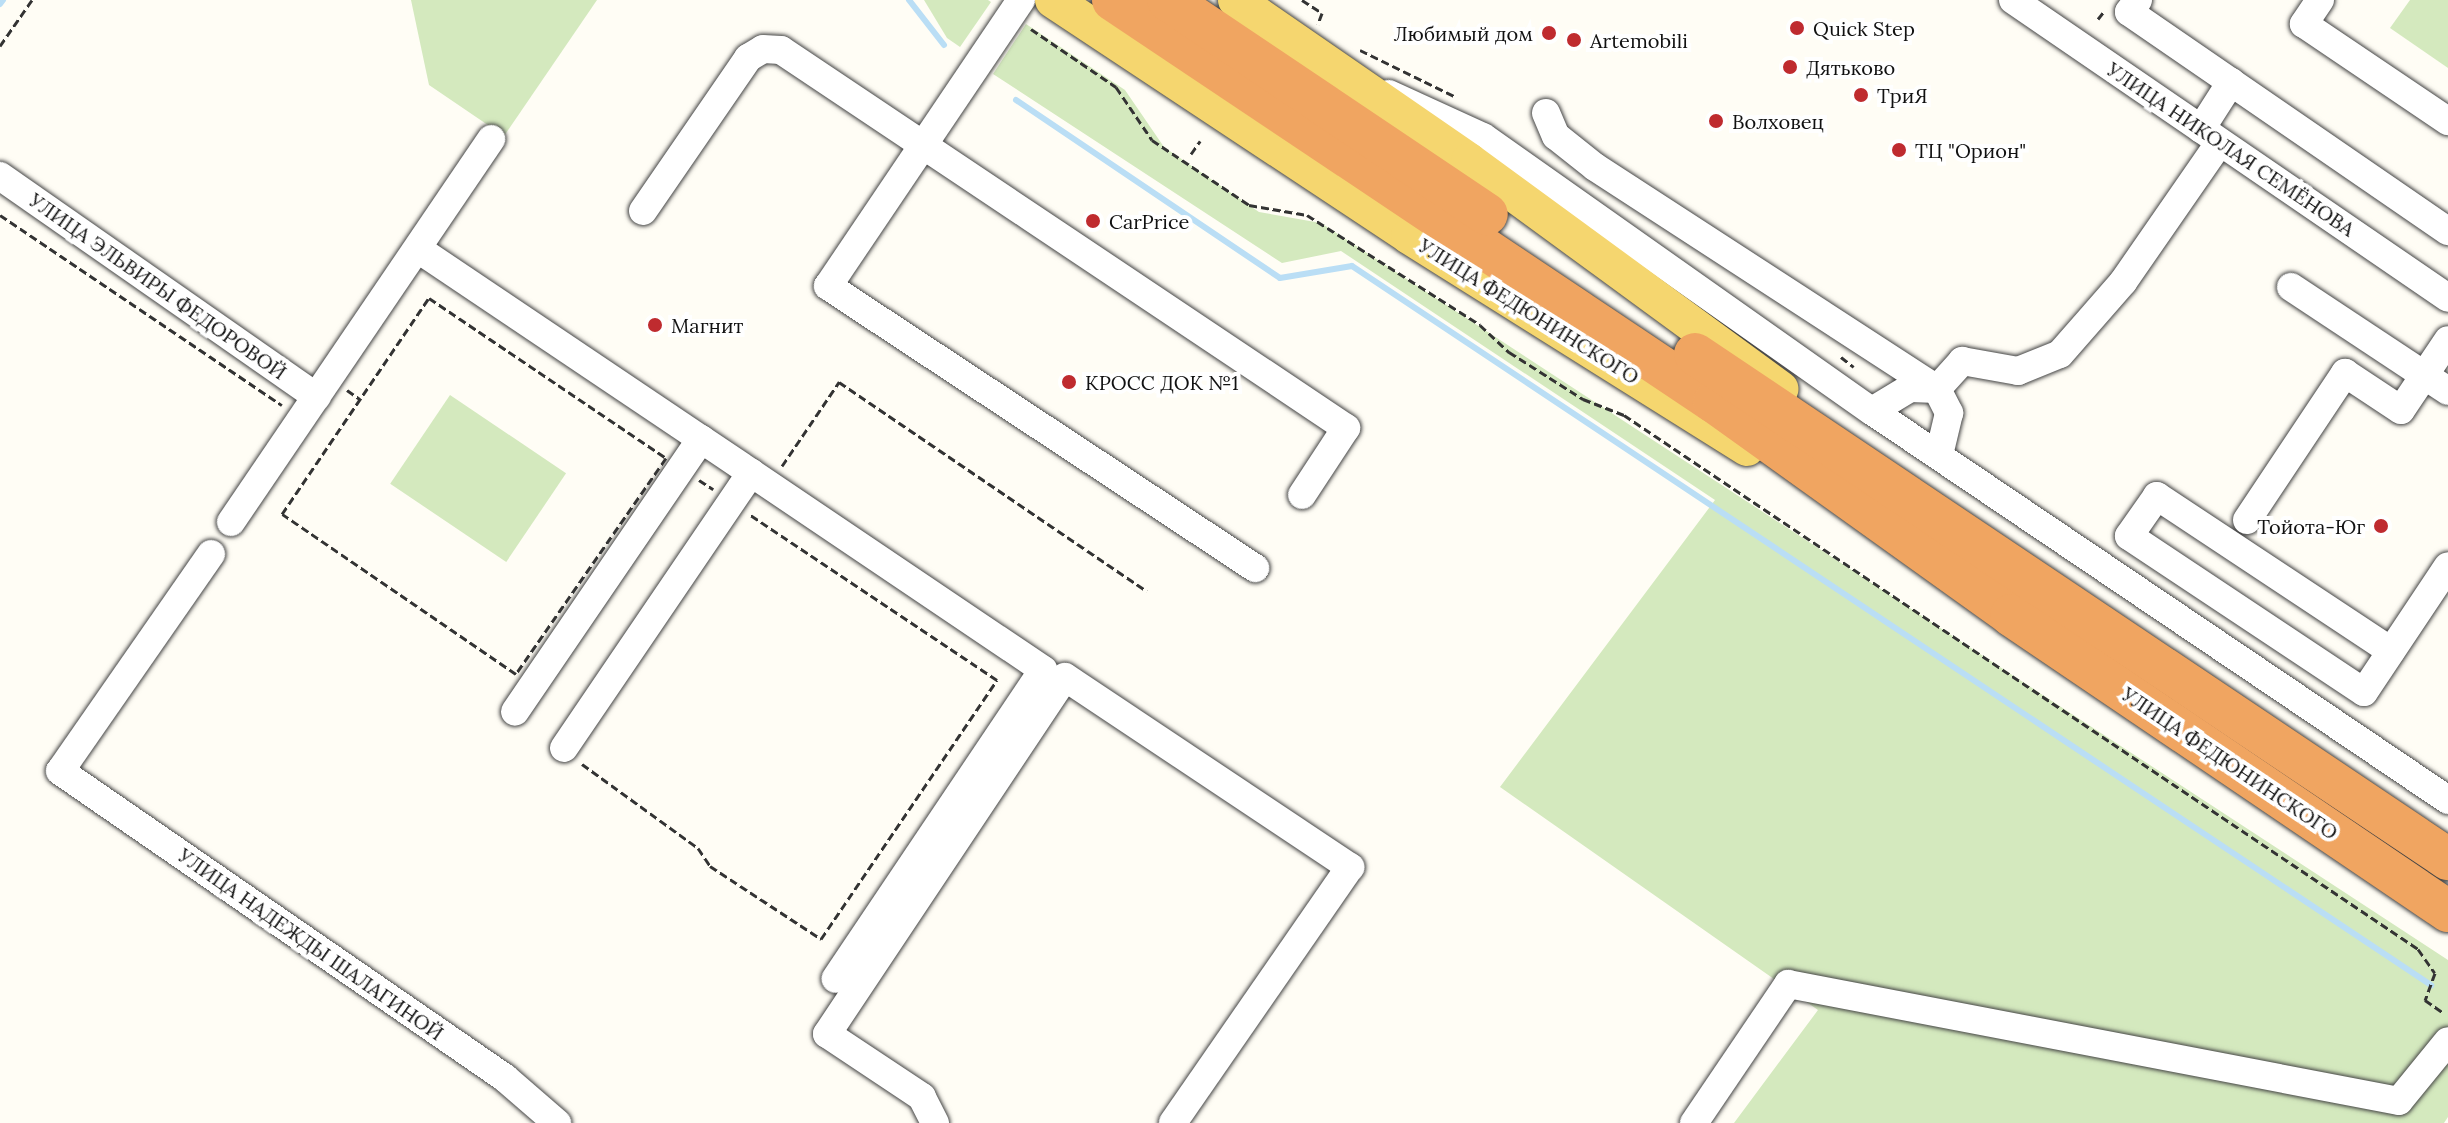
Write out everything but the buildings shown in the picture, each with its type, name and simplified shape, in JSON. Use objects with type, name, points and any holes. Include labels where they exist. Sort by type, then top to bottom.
[{"type":"highway","name":"УЛИЦА ФЕДЮНИНСКОГО","points":[[1113,0],[1714,402],[2011,615],[2446,912]]},
{"type":"highway","points":[[1168,0],[2032,576],[2448,859]]},
{"type":"main road","name":"УЛИЦА ФЕДЮНИНСКОГО","points":[[1053,0],[1433,252],[2011,615]]},
{"type":"main road","points":[[1236,0],[1357,81],[2032,576]]},
{"type":"street","points":[[2138,0],[2129,12],[2448,231]]},
{"type":"street","points":[[2320,0],[2304,24],[2448,121]]},
{"type":"street","name":"УЛИЦА НИКОЛАЯ СЕМЁНОВА","points":[[2020,2],[2448,298]]},
{"type":"street","points":[[1016,8],[828,286],[1255,568]]},
{"type":"street","points":[[643,211],[748,58],[763,49],[781,50],[1346,428],[1302,495]]},
{"type":"street","points":[[1357,81],[1483,137],[1872,411],[2448,800]]},
{"type":"street","points":[[1937,389],[1962,361],[2018,371],[2060,354],[2123,282],[2210,135],[2231,82]]},
{"type":"street","points":[[1546,113],[1556,136],[1595,167],[1937,389],[1949,413],[1939,455]]},
{"type":"street","points":[[231,522],[491,139]]},
{"type":"street","name":"УЛИЦА ЭЛЬВИРЫ ФЕДОРОВОЙ","points":[[0,176],[309,408]]},
{"type":"street","points":[[418,249],[1043,670],[835,979]]},
{"type":"street","points":[[2291,287],[2448,391]]},
{"type":"street","points":[[2247,520],[2345,373],[2401,410],[2448,340]]},
{"type":"street","points":[[1872,411],[1910,388],[1937,389]]},
{"type":"street","points":[[515,712],[674,463],[701,439]]},
{"type":"street","points":[[573,756],[751,473]]},
{"type":"street","points":[[2391,651],[2157,496],[2129,536],[2364,692],[2448,566]]},
{"type":"street","name":"УЛИЦА НАДЕЖДЫ ШАЛАГИНОЙ","points":[[211,554],[60,771],[505,1078],[557,1123]]},
{"type":"street","points":[[935,1123],[922,1097],[827,1034],[1065,677],[1350,867],[1173,1123]]},
{"type":"street","points":[[1694,1123],[1788,984],[2399,1101],[2448,1041]]},
{"type":"path","points":[[0,46],[32,0]]},
{"type":"path","points":[[1016,8],[1116,87],[1152,140],[1249,205],[1307,215],[1480,325],[1509,352],[1571,391],[1646,429],[2418,949],[2435,973],[2425,1000],[2442,1012]]},
{"type":"path","points":[[1191,154],[1200,141]]},
{"type":"path","points":[[0,215],[309,408],[333,439]]},
{"type":"path","points":[[573,756],[698,848],[710,866],[821,939],[997,680],[429,298],[282,514],[516,674],[674,463]]},
{"type":"green space","points":[[411,0],[597,0],[504,136],[429,85]]},
{"type":"green space","points":[[924,0],[991,2],[960,47],[947,38]]},
{"type":"green space","points":[[2410,0],[2448,0],[2448,68],[2390,28]]},
{"type":"green space","points":[[1026,24],[1125,90],[1164,147],[1259,212],[1321,223],[2448,960],[2448,1117],[2444,1123],[1734,1123],[1818,1010],[1500,787],[1715,500],[1341,251],[1282,263],[993,74]]},
{"type":"green space","points":[[450,395],[566,473],[506,562],[390,484]]},
{"type":"waterway","points":[[0,4],[3,0]]},
{"type":"waterway","points":[[909,0],[944,45]]},
{"type":"waterway","points":[[1016,100],[1280,278],[1352,266],[2431,985]]},
{"type":"place","name":"Quick Step","points":[[1797,28]]},
{"type":"place","name":"Любимый дом","points":[[1549,33]]},
{"type":"place","name":"Artemobili","points":[[1574,40]]},
{"type":"place","name":"Дятьково","points":[[1790,67]]},
{"type":"place","name":"ТриЯ","points":[[1861,95]]},
{"type":"place","name":"Волховец","points":[[1716,121]]},
{"type":"place","name":"ТЦ \"Орион\"","points":[[1899,150]]},
{"type":"place","name":"CarPrice","points":[[1093,221]]},
{"type":"place","name":"Магнит","points":[[655,325]]},
{"type":"place","name":"КРОСС ДОК №1","points":[[1069,382]]},
{"type":"place","name":"Тойота-Юг","points":[[2381,526]]}]
